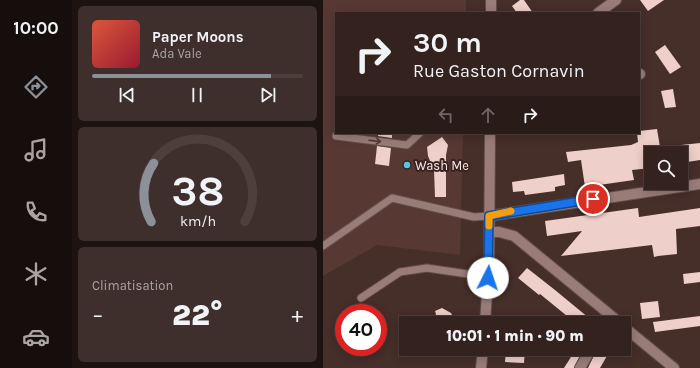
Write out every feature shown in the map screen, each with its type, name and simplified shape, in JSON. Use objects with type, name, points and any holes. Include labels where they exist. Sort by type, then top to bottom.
[{"type":"street","points":[[491,0],[491,12]]},
{"type":"street","points":[[599,12],[616,0]]},
{"type":"street","points":[[485,316],[488,278],[490,134]]},
{"type":"street","points":[[489,216],[700,184]]},
{"type":"street","points":[[489,232],[499,232],[513,236],[605,316]]},
{"type":"street","points":[[631,333],[674,368]]},
{"type":"street","points":[[481,368],[482,356]]},
{"type":"street","points":[[580,368],[587,356]]},
{"type":"lane","points":[[336,136],[407,145],[419,134]]},
{"type":"lane","points":[[323,246],[392,198],[474,217],[489,216]]},
{"type":"lane","points":[[361,298],[400,272],[427,268],[488,278]]},
{"type":"shaded area","points":[[323,0],[466,0],[466,12],[335,12],[335,134],[463,134],[460,255],[377,245],[323,276]]},
{"type":"building","points":[[520,0],[524,0],[532,12],[516,12],[512,6]]},
{"type":"building","points":[[640,0],[664,0],[648,11]]},
{"type":"building","points":[[665,45],[681,67],[670,74],[655,52]]},
{"type":"building","points":[[673,89],[676,107],[665,108],[661,91]]},
{"type":"building","points":[[657,129],[660,146],[644,146],[644,169],[632,170],[634,180],[585,187],[581,160],[568,162],[566,152],[631,145],[638,142],[637,134],[640,134],[640,131]]},
{"type":"building","points":[[378,134],[392,134],[392,138],[378,136]]},
{"type":"building","points":[[442,137],[448,145],[446,155],[446,197],[435,197],[434,170],[428,156],[427,147]]},
{"type":"building","points":[[700,143],[700,160],[688,162],[688,146],[681,145]]},
{"type":"building","points":[[377,146],[391,148],[389,166],[375,164]]},
{"type":"building","points":[[564,174],[565,185],[555,187],[555,191],[525,195],[524,191],[513,192],[512,182]]},
{"type":"building","points":[[638,208],[639,217],[700,208],[700,226],[676,229],[677,254],[654,257],[652,245],[561,256],[582,231],[547,236],[545,221]]},
{"type":"building","points":[[527,268],[587,316],[567,316],[518,278]]},
{"type":"building","points":[[700,272],[700,282],[684,284],[683,274]]},
{"type":"building","points":[[658,301],[660,317],[642,319],[640,303]]},
{"type":"building","points":[[442,308],[451,313],[452,316],[435,316],[435,311]]},
{"type":"building","points":[[700,316],[700,326],[655,332],[653,322]]},
{"type":"building","points":[[505,356],[524,356],[524,363],[505,362]]},
{"type":"building","points":[[572,356],[580,356],[574,368],[564,368]]},
{"type":"building","points":[[594,356],[607,356],[600,368],[588,368]]},
{"type":"slow traffic","points":[[489,226],[489,216],[501,212],[511,211]]},
{"type":"place","name":"Wash Me","points":[[407,165]]},
{"type":"route","points":[[488,278],[489,216],[501,212],[593,199]]}]
